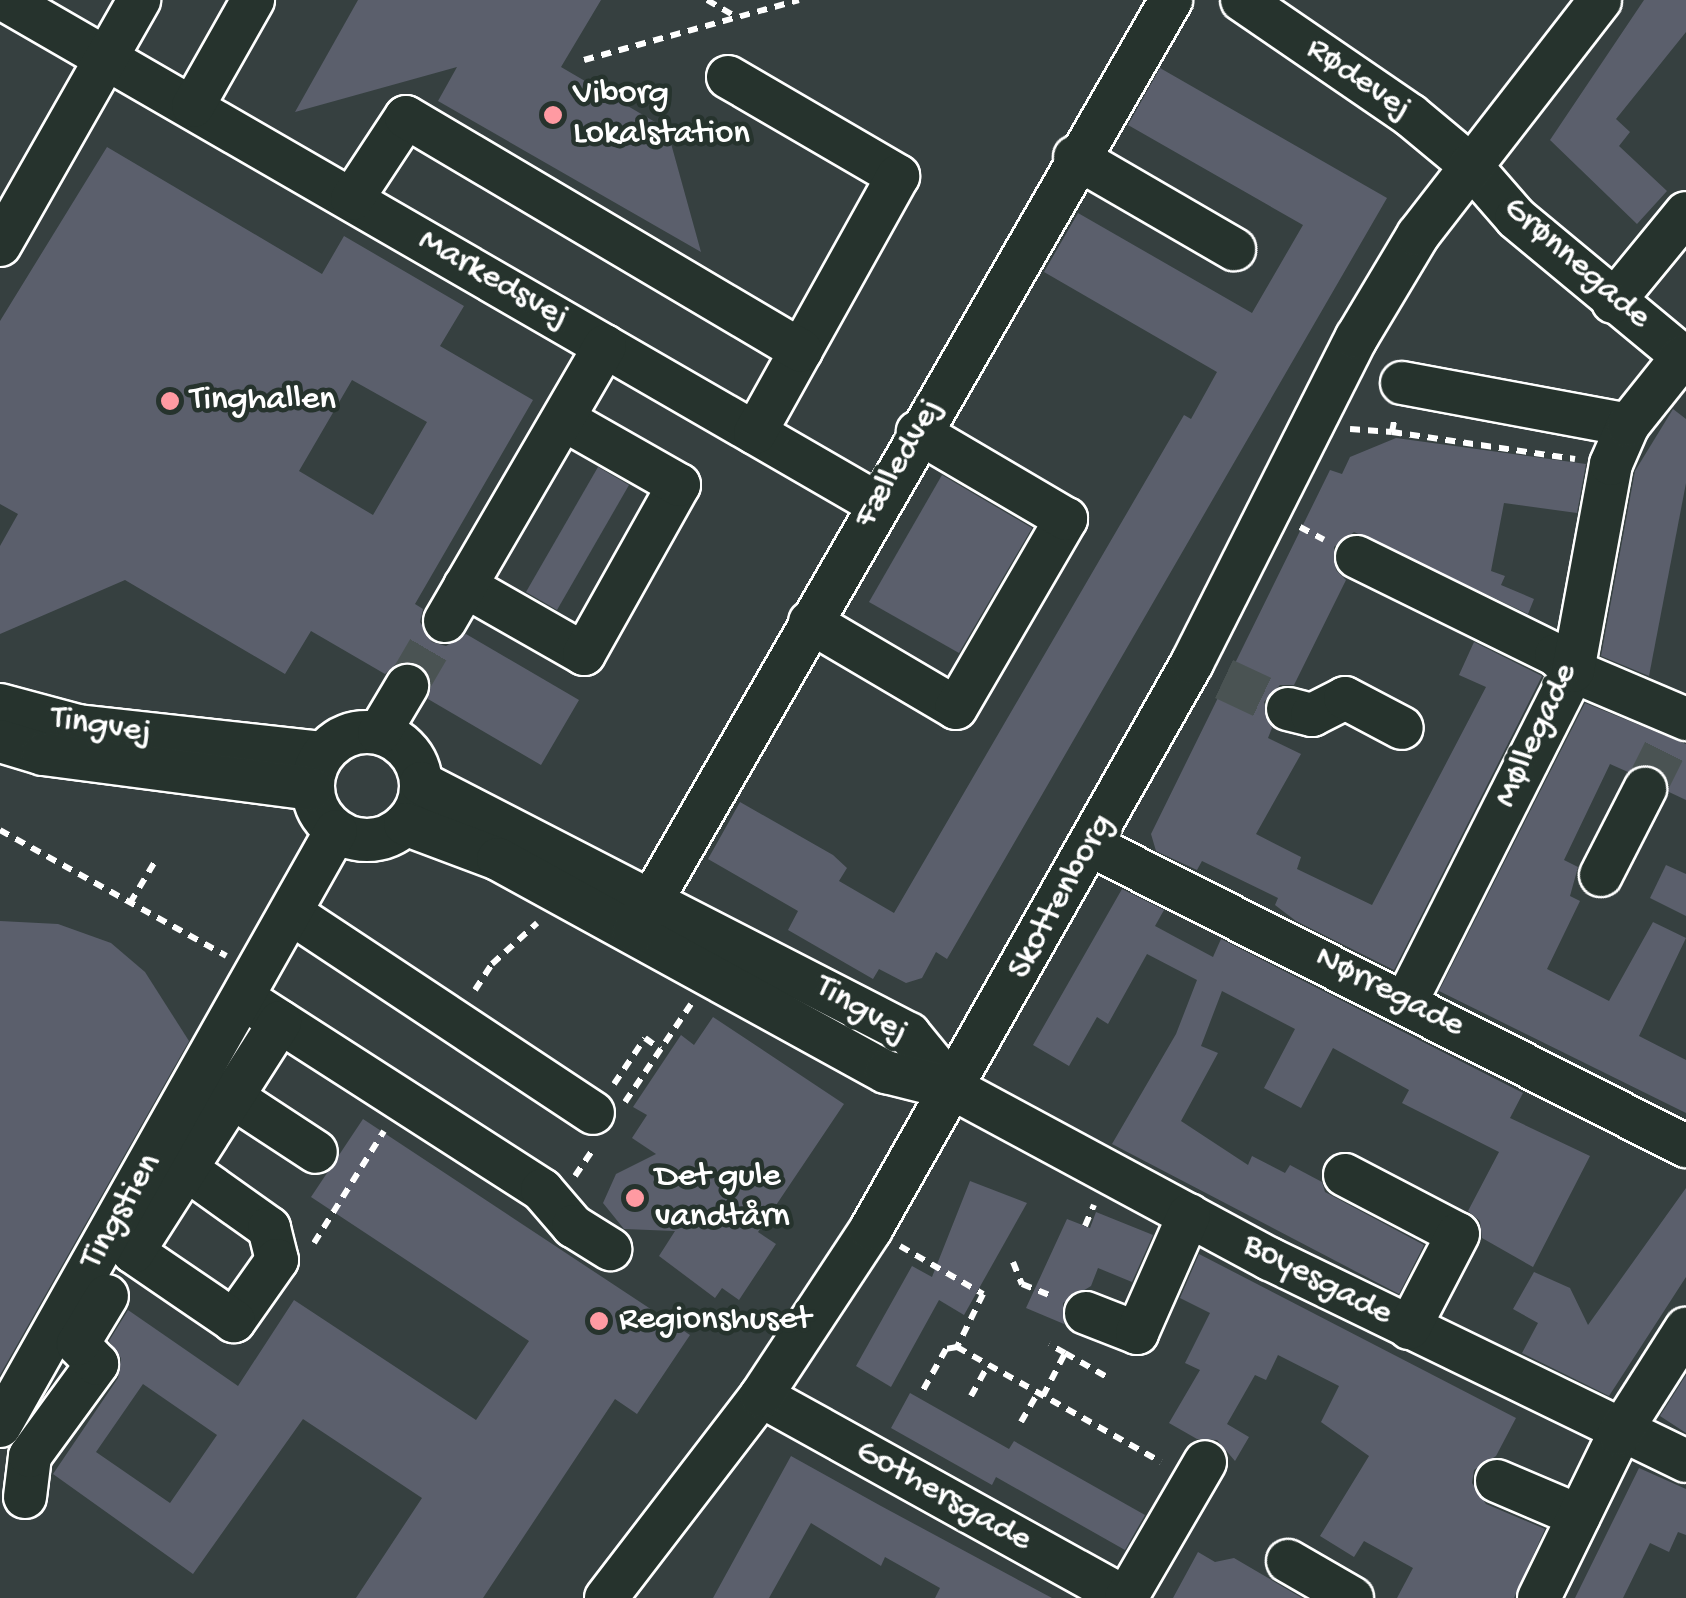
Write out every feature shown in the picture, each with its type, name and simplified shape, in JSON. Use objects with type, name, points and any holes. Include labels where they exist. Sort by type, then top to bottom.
[{"type":"street","name":"Markedsvej","points":[[6,0],[878,504]]},
{"type":"street","points":[[0,244],[139,0]]},
{"type":"street","points":[[193,106],[253,0]]},
{"type":"street","name":"Fælledvej","points":[[644,914],[1075,157],[1171,0]]},
{"type":"street","name":"Rødevej","points":[[1242,0],[1410,115],[1470,166]]},
{"type":"street","name":"Skottenborg","points":[[606,1598],[761,1396],[871,1229],[1090,845],[1208,671],[1357,336],[1470,166],[1600,0]]},
{"type":"street","points":[[728,77],[898,176],[755,433]]},
{"type":"street","points":[[352,198],[406,118],[801,350]]},
{"type":"street","points":[[1075,157],[1234,249]]},
{"type":"street","name":"Grønnegade","points":[[1470,166],[1516,218],[1613,302],[1680,345]]},
{"type":"street","points":[[1613,302],[1686,213]]},
{"type":"street","name":"Møllegade","points":[[1407,1000],[1573,671],[1610,464],[1628,425],[1680,345]]},
{"type":"street","points":[[563,419],[679,485],[584,654],[455,604],[605,346]]},
{"type":"street","points":[[1402,383],[1628,425]]},
{"type":"street","points":[[810,622],[956,708],[1066,519],[918,432]]},
{"type":"street","points":[[1357,557],[1556,655],[1573,671],[1681,722]]},
{"type":"street","points":[[380,733],[407,686]]},
{"type":"street","points":[[1288,708],[1312,715],[1346,698],[1402,728]]},
{"type":"street","name":"Tingvej","points":[[0,706],[78,726],[318,771]]},
{"type":"street","points":[[336,831],[372,840],[405,824],[421,783],[404,746],[380,733],[348,735],[318,771],[336,831],[251,986],[280,1022],[542,1190],[610,1249]]},
{"type":"street","name":"Tingvej","points":[[0,741],[43,754],[318,771]]},
{"type":"street","name":"Tingvej","points":[[421,783],[644,914],[711,974],[886,1072],[954,1089]]},
{"type":"street","points":[[1602,875],[1645,788]]},
{"type":"street","name":"Tingvej","points":[[405,824],[644,914],[910,1034],[954,1089]]},
{"type":"street","name":"Nørregade","points":[[1090,845],[1407,1000],[1686,1146]]},
{"type":"street","points":[[291,913],[602,1125]]},
{"type":"street","name":"Tingstien","points":[[0,1426],[251,986]]},
{"type":"street","points":[[25,1498],[30,1456],[97,1364],[78,1344],[280,1022]]},
{"type":"street","name":"Boyesgade","points":[[954,1089],[1409,1328],[1619,1434],[1686,1462]]},
{"type":"street","points":[[232,1097],[316,1152]]},
{"type":"street","points":[[133,1252],[234,1321],[276,1260],[269,1228],[186,1169]]},
{"type":"street","points":[[1345,1175],[1458,1234],[1409,1328]]},
{"type":"street","points":[[1071,1306],[1137,1333],[1189,1215]]},
{"type":"street","points":[[1539,1598],[1619,1434],[1686,1329]]},
{"type":"street","name":"Gothersgade","points":[[761,1396],[1126,1598]]},
{"type":"street","points":[[1126,1598],[1200,1471]]},
{"type":"street","points":[[1497,1482],[1579,1516]]},
{"type":"street","points":[[1288,1560],[1335,1594]]},
{"type":"path","points":[[706,0],[738,17]]},
{"type":"path","points":[[584,60],[800,0]]},
{"type":"path","points":[[1392,432],[1402,383]]},
{"type":"path","points":[[1314,428],[1392,432],[1610,464]]},
{"type":"path","points":[[0,830],[130,904],[251,986]]},
{"type":"path","points":[[130,904],[156,858]]},
{"type":"path","points":[[556,1206],[602,1125],[636,1086],[711,974]]},
{"type":"path","points":[[645,1038],[660,1049]]},
{"type":"path","points":[[620,1075],[636,1086]]},
{"type":"path","points":[[871,1229],[984,1294],[958,1348]]},
{"type":"path","points":[[1013,1262],[1022,1284],[1071,1306]]},
{"type":"path","points":[[1049,1344],[1107,1377]]},
{"type":"path","points":[[921,1394],[946,1349],[958,1348],[1041,1394],[1200,1471]]},
{"type":"path","points":[[1022,1422],[1065,1353]]},
{"type":"path","points":[[971,1396],[988,1365]]},
{"type":"building","name":"Viborg Lokalstation","points":[[358,0],[601,0],[561,67],[667,129],[701,252],[438,101],[457,67],[295,112]]},
{"type":"building","points":[[1644,0],[1686,0],[1686,32],[1616,119],[1630,132],[1619,146],[1667,191],[1637,224],[1550,140]]},
{"type":"building","points":[[1160,68],[1387,198],[947,959],[936,952],[922,978],[906,983],[879,969],[873,979],[788,930],[798,911],[708,859],[740,802],[833,855],[847,868],[839,881],[894,913],[1184,415],[1191,419],[1217,372],[1044,272],[1078,213],[1252,313],[1303,225],[1128,125]]},
{"type":"building","name":"Tinghallen","points":[[107,147],[322,274],[344,236],[464,306],[440,346],[533,400],[415,604],[423,609],[420,622],[432,642],[446,646],[466,634],[579,700],[541,765],[428,699],[429,675],[419,664],[396,664],[385,674],[311,631],[285,674],[125,580],[0,634],[0,546],[18,514],[0,504],[0,321]],"holes":[[[352,380],[427,422],[373,515],[299,471]]]},
{"type":"building","points":[[1673,409],[1686,419],[1686,483],[1649,676],[1601,656],[1635,471]]},
{"type":"building","points":[[1396,438],[1586,464],[1577,513],[1504,503],[1491,571],[1505,576],[1501,585],[1534,599],[1528,614],[1354,532],[1334,547],[1336,570],[1346,580],[1294,685],[1280,685],[1264,702],[1272,728],[1268,738],[1301,754],[1256,834],[1301,857],[1297,869],[1372,905],[1486,687],[1459,675],[1474,642],[1542,676],[1394,970],[1296,921],[1275,905],[1278,898],[1202,861],[1197,870],[1156,851],[1151,834],[1330,470],[1342,474],[1350,457]]},
{"type":"building","points":[[598,467],[629,485],[557,610],[526,592]]},
{"type":"building","points":[[942,475],[1032,528],[959,653],[869,602]]},
{"type":"building","points":[[1585,703],[1686,744],[1686,800],[1669,792],[1666,776],[1655,766],[1628,772],[1610,764],[1564,860],[1578,867],[1570,896],[1580,901],[1547,969],[1609,1001],[1653,922],[1686,938],[1639,1036],[1686,1060],[1686,1113],[1439,991]]},
{"type":"building","points":[[1666,865],[1686,874],[1686,916],[1650,898]]},
{"type":"building","points":[[1122,889],[1164,910],[1155,926],[1213,957],[1221,939],[1523,1093],[1510,1118],[1590,1156],[1533,1267],[1482,1238],[1480,1221],[1468,1211],[1499,1152],[1402,1103],[1409,1090],[1333,1048],[1301,1108],[1264,1088],[1295,1029],[1222,991],[1201,1046],[1218,1053],[1181,1121],[1248,1165],[1252,1156],[1285,1173],[1290,1165],[1322,1182],[1325,1192],[1424,1245],[1399,1294],[1112,1144],[1176,1034],[1197,980],[1147,954],[1108,1024],[1097,1017],[1069,1066],[1033,1045]]},
{"type":"building","points":[[0,921],[58,924],[111,943],[145,972],[189,1041],[0,1375]]},
{"type":"building","points":[[713,1017],[844,1104],[758,1232],[776,1244],[739,1300],[722,1288],[715,1298],[659,1256],[675,1231],[624,1229],[603,1203],[616,1174],[656,1154],[632,1138],[647,1115],[633,1107],[681,1035],[694,1045]]},
{"type":"building","name":"Regionshuset","points":[[363,1119],[690,1335],[637,1414],[615,1399],[483,1598],[356,1598],[422,1498],[303,1419],[193,1574],[53,1474],[118,1378],[121,1358],[109,1341],[128,1310],[238,1386],[294,1300],[476,1420],[529,1341],[311,1197]],"holes":[[[143,1384],[217,1435],[170,1503],[96,1452]]]},
{"type":"building","points":[[970,1181],[1027,1203],[964,1315],[939,1300],[891,1387],[856,1366],[912,1266],[932,1277]]},
{"type":"building","points":[[1686,1188],[1686,1277],[1609,1396],[1522,1353],[1538,1323],[1513,1309],[1534,1272],[1570,1288],[1588,1325]]},
{"type":"building","points":[[1096,1212],[1153,1235],[1132,1282],[1098,1268],[1091,1286],[1063,1303],[1064,1324],[1026,1308],[1067,1219],[1090,1228]]},
{"type":"building","points":[[1199,1254],[1516,1418],[1496,1456],[1474,1470],[1472,1483],[1486,1504],[1545,1529],[1514,1598],[1397,1598],[1413,1568],[1364,1541],[1354,1557],[1320,1536],[1369,1456],[1321,1422],[1339,1386],[1278,1355],[1266,1380],[1255,1375],[1227,1424],[1249,1437],[1235,1461],[1217,1440],[1197,1439],[1169,1423],[1200,1370],[1185,1363],[1210,1313],[1180,1298]]},
{"type":"building","points":[[1686,1375],[1686,1433],[1660,1416]]},
{"type":"building","points":[[910,1393],[1009,1449],[1014,1441],[1145,1515],[1125,1550],[996,1477],[992,1485],[891,1428]]},
{"type":"building","points":[[791,1456],[1052,1598],[935,1598],[940,1588],[885,1557],[881,1566],[811,1523],[769,1598],[713,1598]]},
{"type":"building","points":[[1639,1468],[1686,1489],[1686,1535],[1678,1532],[1669,1552],[1650,1543],[1623,1598],[1575,1598]]},
{"type":"building","points":[[1198,1552],[1215,1562],[1234,1558],[1302,1598],[1173,1598]]},
{"type":"tunnel","points":[[407,686],[445,621]]},
{"type":"tunnel","points":[[1224,679],[1288,709]]},
{"type":"tunnel","points":[[1645,789],[1675,729]]},
{"type":"place","name":"Viborg Lokalstation","points":[[553,115]]},
{"type":"place","name":"Tinghallen","points":[[170,401]]},
{"type":"place","name":"Det gule vandtårn","points":[[635,1198]]},
{"type":"place","name":"Regionshuset","points":[[599,1321]]}]
